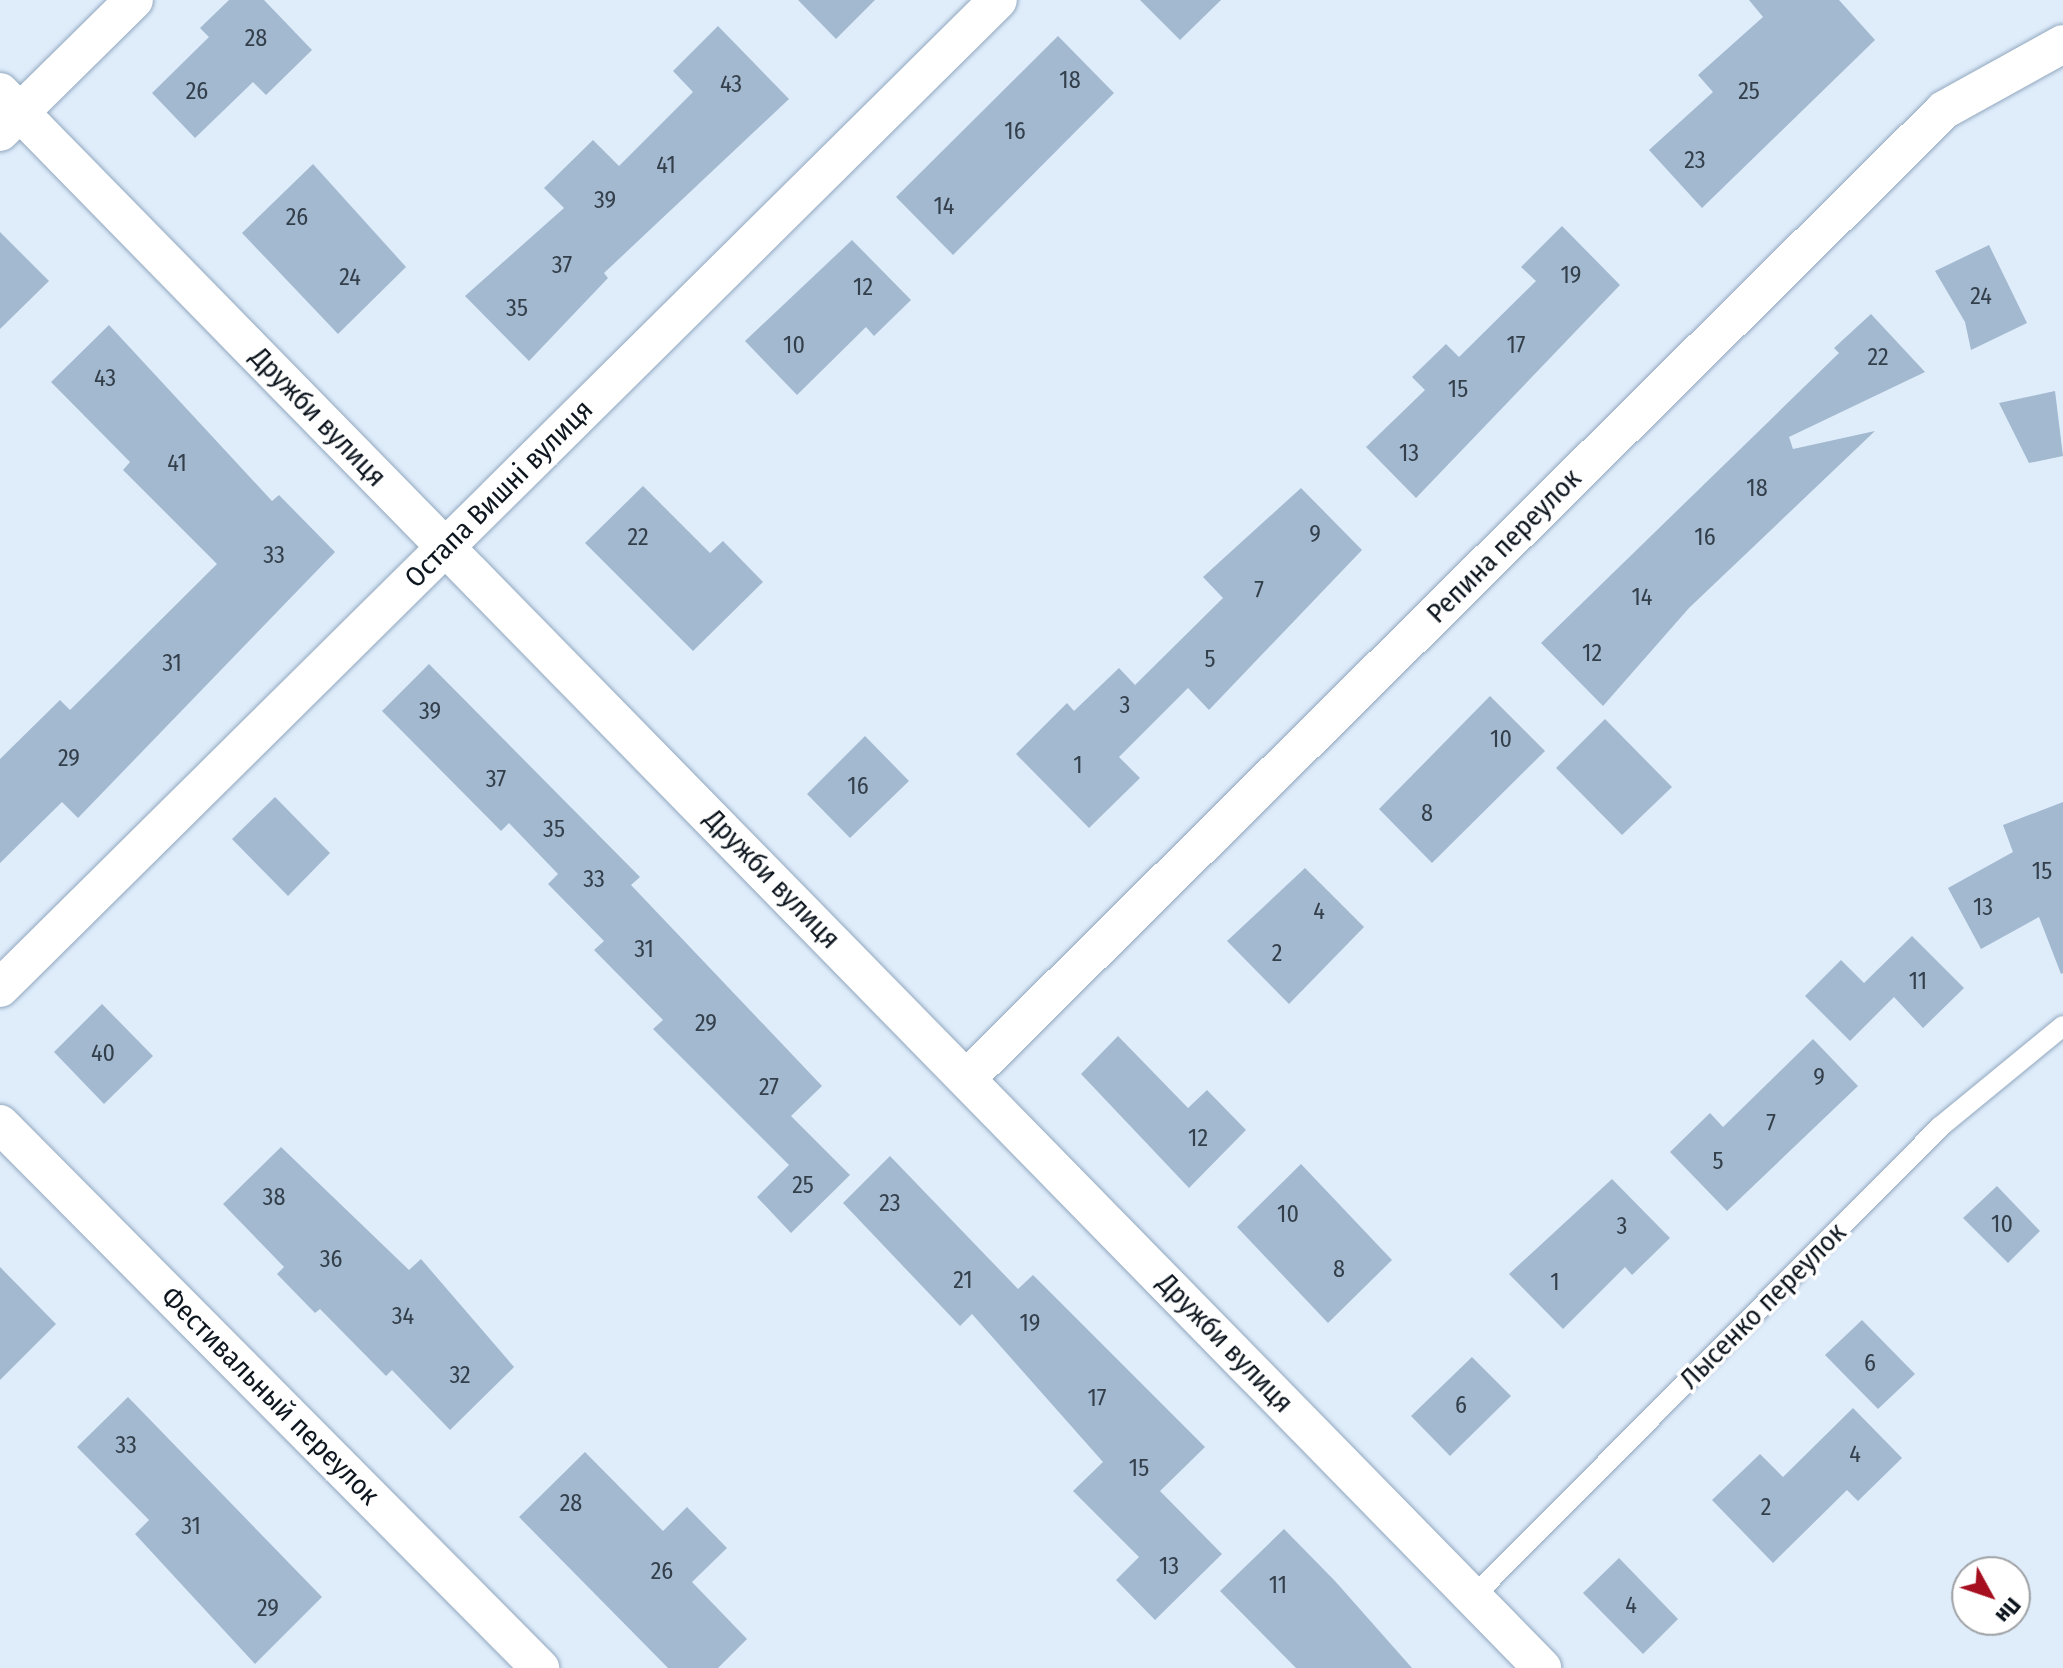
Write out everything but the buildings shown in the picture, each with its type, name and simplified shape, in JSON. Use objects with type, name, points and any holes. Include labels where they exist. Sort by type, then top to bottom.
[{"type":"street","points":[[7,112],[134,0]]},
{"type":"street","name":"Остапа Вишні вулиця","points":[[0,988],[998,0]]},
{"type":"street","name":"Репина переулок","points":[[967,1078],[1944,110],[2063,44]]},
{"type":"street","name":"Дружби вулиця","points":[[7,112],[445,547],[1542,1668]]},
{"type":"street","name":"Фестивальный переулок","points":[[0,1124],[540,1668]]},
{"type":"lane","name":"Лысенко переулок","points":[[1473,1597],[1940,1127],[2063,1026]]}]
